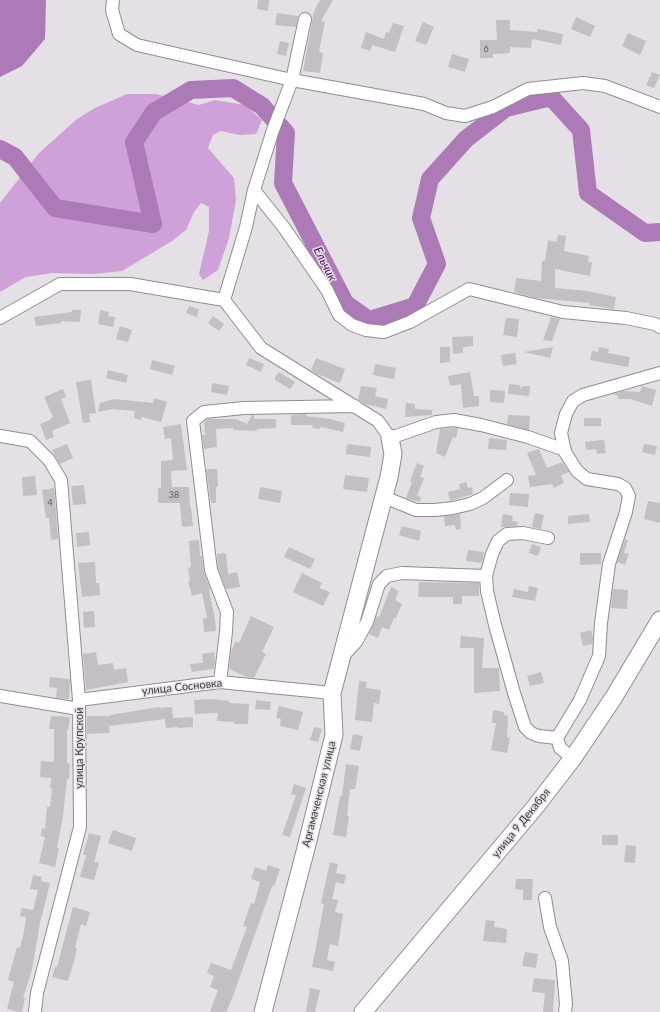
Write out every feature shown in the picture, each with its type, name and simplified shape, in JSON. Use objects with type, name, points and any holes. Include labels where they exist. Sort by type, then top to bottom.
[{"type":"street","points":[[112,0],[112,10],[119,34],[137,45],[292,80],[424,104],[446,112],[465,116],[493,107],[528,89],[583,83],[605,86],[660,107]]},
{"type":"street","points":[[224,300],[246,226],[254,190],[273,130],[292,80],[305,19]]},
{"type":"street","points":[[254,190],[284,229],[327,290],[339,315],[352,325],[366,330],[384,332],[410,322],[469,289],[563,312],[626,318],[655,324],[660,327]]},
{"type":"street","points":[[0,318],[60,284],[130,284],[224,300],[261,348],[378,421],[390,438],[436,422],[454,420],[528,436],[565,450]]},
{"type":"street","points":[[573,758],[560,748],[557,738],[580,700],[599,656],[601,623],[609,564],[626,512],[629,496],[625,488],[618,484],[587,479],[578,471],[565,450],[561,434],[566,414],[573,402],[583,395],[660,373]]},
{"type":"street","points":[[220,682],[227,612],[211,570],[193,421],[204,412],[244,408],[354,406]]},
{"type":"street","name":"улица Крупской","points":[[0,436],[30,441],[49,460],[61,480],[79,704],[80,827],[37,993],[35,1012]]},
{"type":"street","name":"Аргамаченская улица","points":[[264,1010],[334,735],[332,693],[384,497],[393,454],[390,438]]},
{"type":"street","points":[[384,497],[416,510],[453,508],[470,504],[483,498],[507,480]]},
{"type":"street","points":[[548,538],[523,533],[507,534],[498,541],[492,554],[486,576],[487,591],[495,625],[525,727],[531,733],[539,736],[557,738]]},
{"type":"street","points":[[341,659],[356,642],[367,622],[378,584],[387,576],[402,573],[486,576]]},
{"type":"street","name":"улица 9 Декабря","points":[[363,1012],[536,806],[573,758],[614,697],[660,620]]},
{"type":"street","name":"улица Сосновка","points":[[0,696],[79,704],[220,682],[332,693]]},
{"type":"street","points":[[545,898],[550,927],[562,961],[566,1004],[565,1012]]},
{"type":"shaded area","points":[[0,0],[46,0],[45,39],[22,66],[0,77]]},
{"type":"shaded area","points":[[127,94],[156,94],[199,105],[215,100],[245,105],[262,120],[256,134],[240,135],[220,131],[213,135],[208,148],[234,178],[236,200],[229,238],[218,270],[203,280],[199,274],[209,231],[209,207],[201,203],[194,212],[186,230],[172,241],[122,271],[94,274],[52,273],[26,277],[0,292],[0,203],[39,153],[77,119],[95,108]]},
{"type":"building","points":[[258,0],[269,0],[268,11],[257,9]]},
{"type":"building","points":[[320,0],[333,0],[321,21],[325,22],[319,52],[323,53],[320,73],[303,71],[314,11]]},
{"type":"building","points":[[277,13],[298,16],[296,27],[275,25]]},
{"type":"building","points":[[576,17],[595,26],[590,37],[571,29]]},
{"type":"building","points":[[496,20],[510,20],[510,30],[537,32],[538,29],[563,34],[561,45],[532,39],[531,48],[510,47],[510,53],[493,54],[493,58],[480,58],[480,40],[497,40]]},
{"type":"building","points":[[423,22],[434,27],[426,45],[415,41]]},
{"type":"building","points":[[393,23],[404,26],[395,52],[372,45],[370,51],[361,48],[366,32],[384,39],[386,32],[389,33]]},
{"type":"building","points":[[628,33],[646,41],[640,55],[622,46]]},
{"type":"building","points":[[280,41],[289,43],[286,56],[277,54]]},
{"type":"building","points":[[452,54],[469,59],[465,72],[448,67]]},
{"type":"building","points":[[652,72],[660,75],[654,88],[646,85]]},
{"type":"building","points":[[558,235],[566,236],[564,251],[589,256],[588,262],[592,262],[590,276],[555,269],[555,288],[588,291],[616,297],[614,309],[589,305],[590,303],[536,298],[514,292],[516,278],[541,281],[542,261],[545,261],[548,240],[557,242]]},
{"type":"building","points":[[189,306],[199,309],[197,317],[186,313]]},
{"type":"building","points":[[72,310],[81,310],[80,322],[61,321],[61,323],[36,326],[34,317],[72,312]]},
{"type":"building","points":[[100,310],[109,312],[108,316],[115,317],[113,327],[98,324]]},
{"type":"building","points":[[213,316],[224,324],[219,331],[208,323]]},
{"type":"building","points":[[551,317],[560,319],[552,341],[543,340]]},
{"type":"building","points":[[506,318],[519,319],[517,337],[503,335]]},
{"type":"building","points":[[120,326],[132,330],[128,342],[116,339]]},
{"type":"building","points":[[473,336],[473,346],[463,347],[463,353],[453,354],[452,337]]},
{"type":"building","points":[[440,347],[450,347],[450,362],[440,363]]},
{"type":"building","points":[[553,347],[550,358],[524,352]]},
{"type":"building","points":[[599,347],[609,349],[608,353],[630,357],[628,367],[590,360],[592,351],[598,352]]},
{"type":"building","points":[[515,353],[517,364],[503,366],[501,355]]},
{"type":"building","points":[[249,358],[264,364],[261,372],[246,365]]},
{"type":"building","points":[[316,358],[345,369],[340,383],[311,370]]},
{"type":"building","points":[[152,360],[175,366],[172,375],[150,369]]},
{"type":"building","points":[[375,364],[396,368],[394,379],[373,375]]},
{"type":"building","points":[[108,370],[128,375],[126,383],[106,378]]},
{"type":"building","points":[[279,372],[295,382],[290,389],[275,380],[275,377]]},
{"type":"building","points":[[470,372],[474,396],[479,396],[479,406],[463,408],[461,384],[450,386],[448,376]]},
{"type":"building","points":[[91,380],[96,413],[89,414],[90,422],[83,423],[76,382]]},
{"type":"building","points":[[212,383],[229,386],[227,395],[211,392]]},
{"type":"building","points":[[509,384],[520,385],[521,391],[522,386],[530,386],[529,396],[508,394]]},
{"type":"building","points":[[361,386],[377,388],[375,396],[388,399],[386,409],[365,404],[358,399]]},
{"type":"building","points":[[642,386],[656,390],[652,406],[630,399],[618,399],[618,396],[613,394],[624,391],[640,392]]},
{"type":"building","points":[[63,389],[66,397],[61,399],[70,423],[52,431],[54,437],[46,440],[40,424],[50,420],[53,417],[44,397]]},
{"type":"building","points":[[490,390],[505,391],[504,403],[490,402]]},
{"type":"building","points":[[154,398],[167,402],[161,422],[142,417],[141,420],[134,418],[135,411],[112,409],[98,412],[100,403],[114,399],[153,403]]},
{"type":"building","points":[[406,403],[415,404],[415,409],[432,410],[432,415],[405,417]]},
{"type":"building","points":[[306,414],[306,416],[330,419],[345,423],[343,432],[321,427],[320,429],[312,428],[313,425],[291,425],[291,415]]},
{"type":"building","points":[[252,415],[254,415],[254,419],[276,419],[276,428],[255,429],[260,431],[233,430],[233,428],[216,429],[217,447],[204,449],[202,435],[205,435],[204,422],[207,419],[236,419],[247,424]]},
{"type":"building","points":[[508,415],[530,416],[529,430],[507,424]]},
{"type":"building","points":[[584,418],[601,418],[601,426],[584,426]]},
{"type":"building","points":[[181,424],[187,470],[171,471],[172,487],[189,487],[193,526],[182,527],[180,503],[158,503],[158,488],[161,488],[161,461],[173,460],[171,438],[165,439],[163,427]]},
{"type":"building","points":[[458,428],[456,438],[453,437],[445,457],[436,453],[440,429]]},
{"type":"building","points":[[489,438],[507,440],[506,450],[488,449]]},
{"type":"building","points":[[604,440],[606,453],[597,454],[596,449],[586,450],[585,442]]},
{"type":"building","points":[[67,444],[73,458],[60,464],[52,450]]},
{"type":"building","points":[[347,444],[371,447],[370,457],[346,454]]},
{"type":"building","points":[[644,444],[657,446],[655,455],[642,452]]},
{"type":"building","points":[[539,449],[547,468],[562,462],[569,472],[561,475],[564,483],[554,488],[552,484],[530,487],[528,476],[536,475],[527,453]]},
{"type":"building","points":[[417,463],[424,466],[420,477],[424,478],[417,496],[421,497],[420,502],[406,498],[412,482],[410,481]]},
{"type":"building","points":[[206,469],[217,469],[218,487],[216,487],[216,503],[211,503]]},
{"type":"building","points":[[345,475],[369,478],[367,492],[343,489]]},
{"type":"building","points":[[35,476],[37,495],[23,496],[22,477]]},
{"type":"building","points":[[466,482],[468,488],[472,487],[473,494],[450,501],[448,492],[460,489],[459,484]]},
{"type":"building","points":[[84,485],[86,504],[73,505],[71,486]]},
{"type":"building","points":[[260,487],[282,491],[280,503],[258,499]]},
{"type":"building","points":[[54,488],[58,539],[51,540],[49,518],[46,518],[42,490]]},
{"type":"building","points":[[510,493],[529,494],[528,507],[509,505]]},
{"type":"building","points":[[648,501],[660,503],[660,523],[644,519]]},
{"type":"building","points":[[535,513],[544,515],[541,529],[532,527]]},
{"type":"building","points":[[460,514],[461,529],[456,530],[455,525],[445,526],[444,516]]},
{"type":"building","points":[[503,514],[513,516],[512,521],[518,522],[517,526],[501,527]]},
{"type":"building","points":[[589,514],[590,522],[568,524],[568,516]]},
{"type":"building","points":[[402,526],[421,531],[419,541],[399,535]]},
{"type":"building","points":[[89,532],[90,545],[77,547],[76,533]]},
{"type":"building","points":[[625,539],[628,540],[624,553],[629,554],[625,565],[617,562]]},
{"type":"building","points":[[199,540],[200,556],[202,556],[204,572],[210,589],[216,631],[204,632],[203,618],[207,618],[202,593],[192,596],[188,581],[190,581],[188,568],[191,567],[189,541]]},
{"type":"building","points":[[532,544],[541,547],[538,556],[529,553]]},
{"type":"building","points":[[289,547],[315,559],[310,569],[284,557]]},
{"type":"building","points":[[468,550],[484,552],[482,563],[466,561]]},
{"type":"building","points":[[226,553],[228,574],[237,572],[240,587],[227,589],[225,587],[218,568],[217,554]]},
{"type":"building","points":[[580,553],[601,553],[601,564],[580,565]]},
{"type":"building","points":[[95,562],[96,583],[99,583],[100,595],[82,597],[78,563]]},
{"type":"building","points":[[302,573],[322,583],[319,588],[330,592],[323,606],[293,592]]},
{"type":"building","points":[[419,582],[479,583],[479,596],[462,596],[462,604],[453,604],[453,597],[418,597]]},
{"type":"building","points":[[529,586],[538,588],[535,601],[512,597],[514,589],[528,592]]},
{"type":"building","points":[[391,587],[399,591],[395,600],[402,604],[389,630],[382,627],[378,638],[369,634],[377,616],[379,617]]},
{"type":"building","points":[[613,589],[628,590],[627,609],[611,608]]},
{"type":"building","points":[[94,611],[95,627],[84,628],[83,612]]},
{"type":"building","points":[[251,616],[274,627],[262,652],[266,654],[254,678],[247,677],[229,669],[231,651],[236,641],[239,643]]},
{"type":"building","points":[[591,630],[593,638],[592,644],[583,646],[580,633]]},
{"type":"building","points":[[461,636],[484,638],[482,668],[499,668],[500,691],[474,693],[474,648],[460,648]]},
{"type":"building","points":[[96,652],[98,665],[113,663],[114,670],[126,668],[128,682],[86,690],[83,654]]},
{"type":"building","points":[[214,652],[214,669],[192,672],[190,664],[203,663],[202,654]]},
{"type":"building","points":[[541,672],[544,683],[530,686],[527,676]]},
{"type":"building","points":[[50,677],[70,679],[69,699],[56,698],[57,688],[49,687]]},
{"type":"building","points":[[359,681],[367,682],[366,688],[381,690],[379,704],[374,703],[372,722],[355,720]]},
{"type":"building","points":[[213,699],[229,701],[229,703],[249,704],[248,724],[234,724],[234,722],[217,721],[218,713],[195,714],[194,700]]},
{"type":"building","points":[[256,700],[271,702],[270,710],[255,709]]},
{"type":"building","points":[[279,706],[303,712],[298,730],[280,726],[281,719],[276,718]]},
{"type":"building","points":[[159,707],[172,707],[173,718],[193,717],[193,727],[166,728],[165,719],[109,726],[110,733],[87,734],[87,716],[111,716],[110,715]]},
{"type":"building","points":[[493,710],[504,712],[504,715],[508,716],[507,737],[510,738],[507,753],[491,750],[496,723],[492,723]]},
{"type":"building","points":[[51,716],[70,717],[68,731],[67,730],[67,763],[70,764],[69,779],[67,779],[63,816],[57,848],[59,848],[55,867],[39,863],[45,837],[41,836],[42,828],[45,829],[47,807],[50,807],[52,788],[50,788],[51,778],[40,777],[41,761],[54,762],[54,729],[49,729]]},
{"type":"building","points":[[314,727],[322,729],[318,742],[310,740]]},
{"type":"building","points":[[353,734],[363,736],[360,751],[350,749]]},
{"type":"building","points":[[346,764],[359,766],[355,789],[350,789],[347,816],[349,816],[346,837],[333,835],[340,796],[342,796]]},
{"type":"building","points":[[294,784],[306,788],[290,837],[282,835],[296,795],[291,794]]},
{"type":"building","points":[[113,830],[136,838],[132,851],[108,843]]},
{"type":"building","points":[[89,833],[101,836],[94,862],[99,863],[94,880],[80,877],[86,855],[83,855]]},
{"type":"building","points":[[602,835],[618,835],[618,845],[602,845]]},
{"type":"building","points":[[626,845],[636,846],[635,863],[624,862]]},
{"type":"building","points":[[330,862],[338,864],[336,873],[346,875],[344,884],[336,882],[332,899],[338,900],[335,912],[343,914],[338,946],[330,944],[327,960],[335,962],[333,971],[312,967],[324,904],[321,903]]},
{"type":"building","points":[[268,865],[280,869],[274,886],[272,886],[233,996],[226,1012],[210,1012],[218,990],[210,987],[214,976],[207,973],[211,963],[231,970],[247,927],[243,926],[251,903],[254,904],[260,882],[251,879],[255,867],[266,871]]},
{"type":"building","points":[[33,875],[42,877],[41,881],[50,883],[40,923],[32,970],[23,998],[25,998],[22,1012],[19,1012],[7,1009],[14,982],[8,980],[17,947],[20,948],[24,932],[26,917],[20,916],[22,908],[33,910],[38,890],[30,889]]},
{"type":"building","points":[[516,879],[533,879],[532,900],[523,900],[523,890],[515,889]]},
{"type":"building","points":[[73,907],[90,912],[86,926],[81,924],[75,948],[77,948],[75,958],[68,981],[52,977],[55,967],[57,967]]},
{"type":"building","points":[[486,920],[495,921],[494,927],[507,929],[506,943],[483,941]]},
{"type":"building","points":[[525,952],[538,954],[536,968],[522,966]]},
{"type":"building","points":[[534,978],[555,980],[553,1012],[543,1012],[545,993],[532,992]]},
{"type":"building","points":[[310,988],[320,990],[315,1012],[306,1012]]},
{"type":"waterway","name":"Ельчик","points":[[0,149],[15,157],[55,208],[153,224],[134,142],[154,112],[191,90],[233,88],[262,106],[286,133],[283,183],[345,303],[369,320],[415,306],[437,264],[421,218],[430,179],[466,139],[506,108],[551,97],[581,130],[588,193],[645,233],[660,232]]}]
